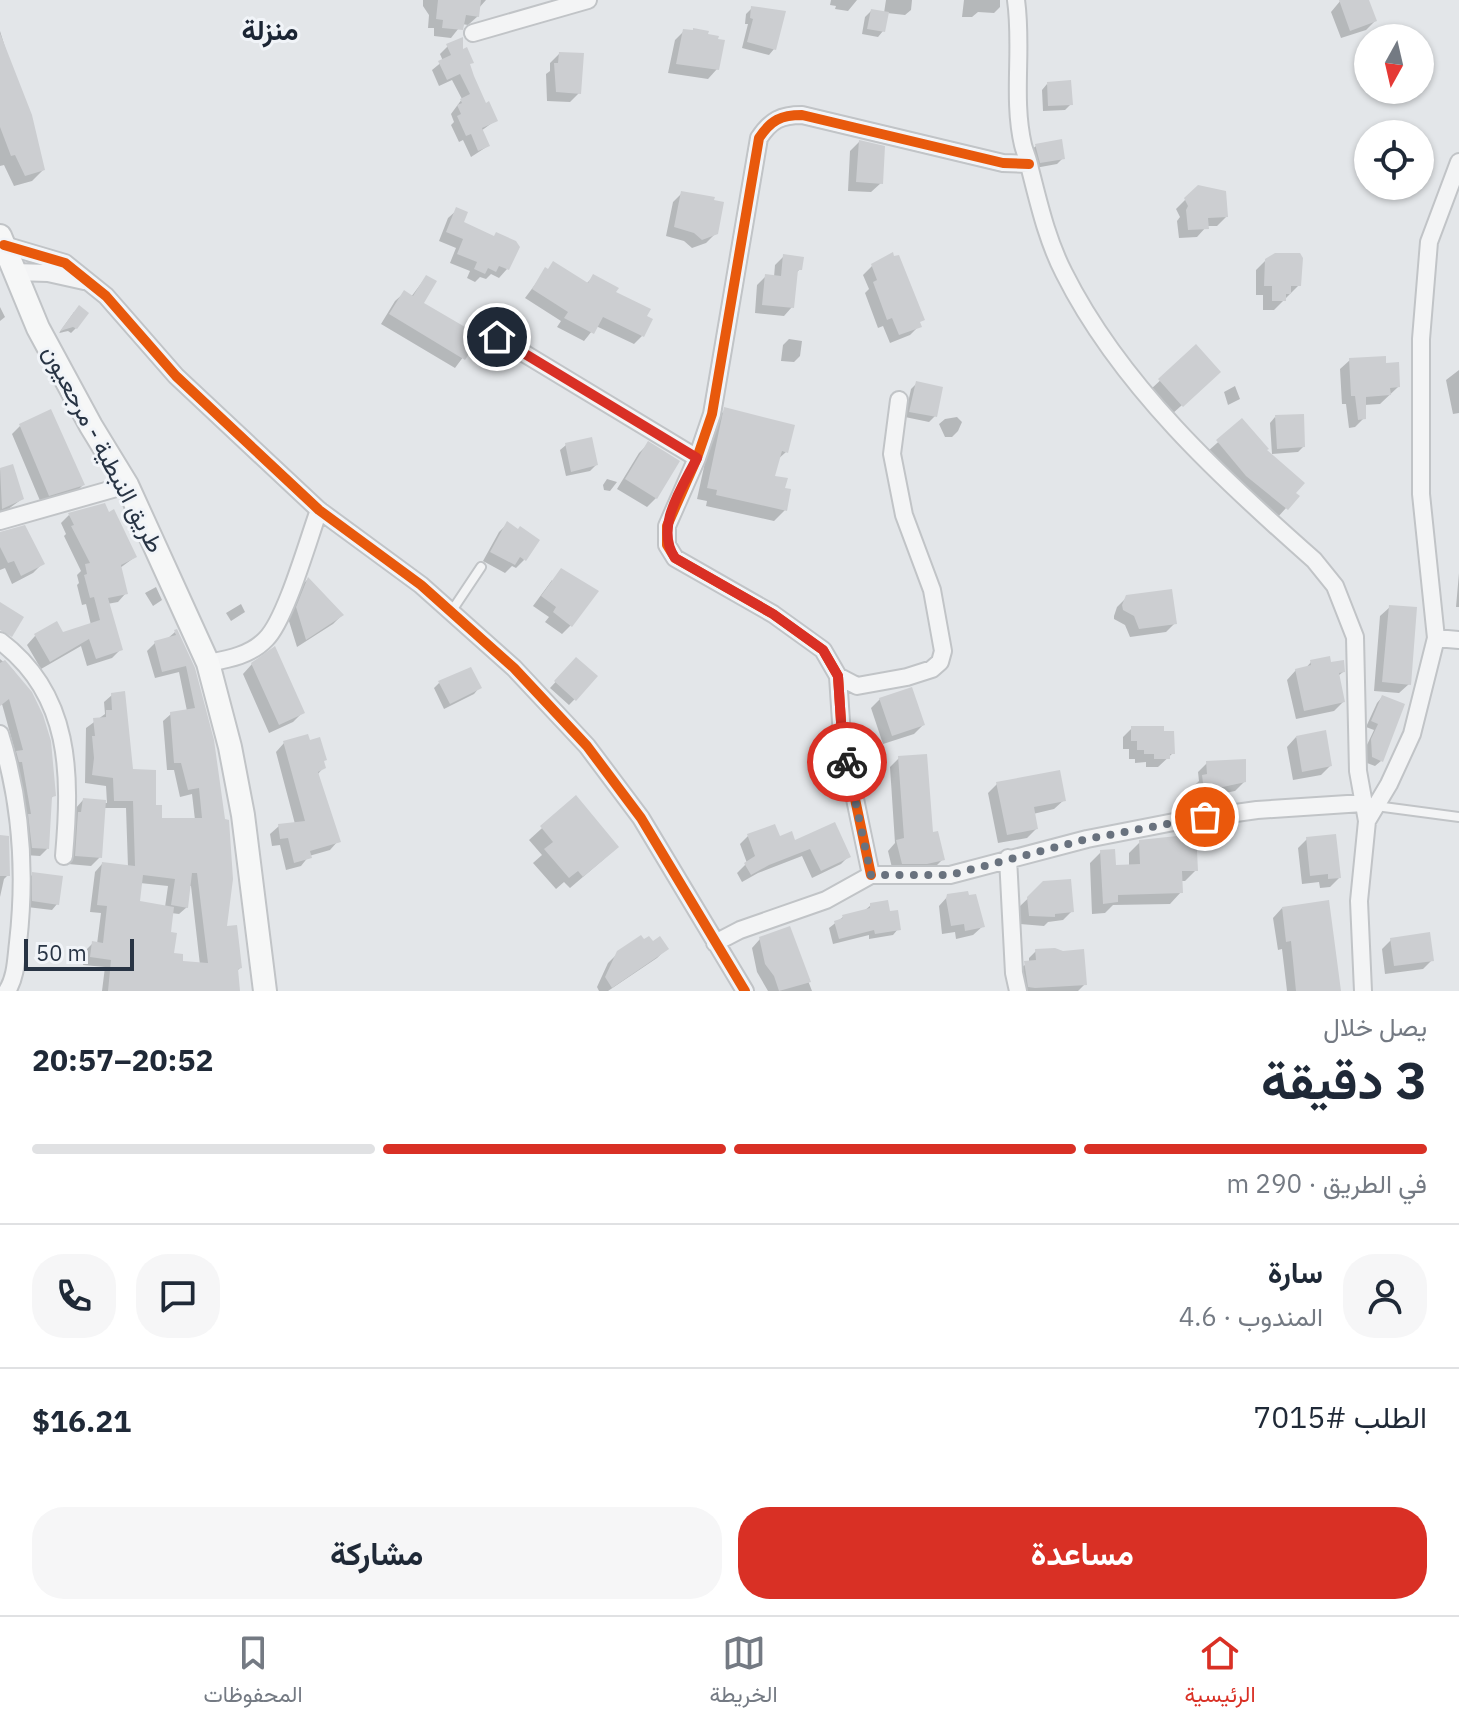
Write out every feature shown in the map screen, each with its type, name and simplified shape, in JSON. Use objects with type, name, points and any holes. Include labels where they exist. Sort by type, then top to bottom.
[{"type":"main road","name":"طريق النبطية - مرجعيون","points":[[2,241],[45,342],[127,485],[208,663],[230,747],[243,815],[265,991]]},
{"type":"street","points":[[473,33],[588,0]]},
{"type":"street","points":[[1016,0],[1020,26],[1019,113],[1023,147],[1040,213],[1062,270],[1087,316],[1164,416],[1314,560],[1335,586],[1355,637],[1358,771],[1368,810],[1359,901],[1363,991]]},
{"type":"street","points":[[871,875],[842,737],[838,676],[823,650],[773,614],[675,558],[667,545],[667,526],[697,458],[712,414],[759,138],[769,123],[784,115],[802,115],[1003,163],[1029,164]]},
{"type":"street","points":[[1368,810],[1389,784],[1412,734],[1436,638],[1421,494],[1421,339],[1429,242],[1459,162]]},
{"type":"street","points":[[2,241],[65,263],[106,296],[176,376],[319,510],[421,585],[514,668],[587,746],[641,818],[745,991]]},
{"type":"street","points":[[14,272],[48,273],[86,281]]},
{"type":"street","points":[[497,337],[697,458]]},
{"type":"street","points":[[838,676],[857,686],[907,677],[932,669],[940,662],[943,651],[932,590],[904,515],[892,454],[899,400]]},
{"type":"street","points":[[0,521],[127,485]]},
{"type":"street","points":[[208,663],[250,651],[268,638],[280,615],[319,510]]},
{"type":"street","points":[[1436,638],[1459,640]]},
{"type":"street","points":[[0,641],[28,666],[41,683],[59,724],[68,783],[64,856]]},
{"type":"street","points":[[0,734],[10,767],[16,807],[22,889],[15,970],[7,991]]},
{"type":"street","points":[[715,943],[740,930],[826,900],[871,875],[950,875],[1008,858],[1179,821],[1257,810],[1368,810]]},
{"type":"street","points":[[1008,858],[1013,960],[1018,991]]},
{"type":"lane","points":[[451,612],[481,567]]},
{"type":"lane","points":[[1368,810],[1459,817]]},
{"type":"building","points":[[438,0],[481,0],[479,17],[466,15],[463,30],[442,28],[443,20],[436,19]]},
{"type":"building","points":[[1339,0],[1369,0],[1377,21],[1354,24],[1354,30],[1350,31]]},
{"type":"building","points":[[751,6],[786,11],[776,50],[747,42],[753,19],[750,18]]},
{"type":"building","points":[[871,9],[889,12],[885,32],[867,29]]},
{"type":"building","points":[[683,29],[709,31],[708,34],[725,40],[719,70],[676,64]]},
{"type":"building","points":[[0,33],[32,115],[45,170],[25,176],[15,155],[11,156],[0,127]]},
{"type":"building","points":[[463,37],[463,49],[467,47],[474,63],[470,64],[474,76],[498,121],[482,128],[490,146],[478,151],[471,134],[466,136],[457,116],[461,114],[457,105],[462,103],[460,99],[470,94],[460,74],[447,80],[438,61],[451,55],[446,44]]},
{"type":"building","points":[[559,52],[584,53],[581,94],[556,92],[554,63],[558,63]]},
{"type":"building","points":[[1071,80],[1073,105],[1048,106],[1047,82]]},
{"type":"building","points":[[1062,139],[1065,159],[1040,163],[1035,144]]},
{"type":"building","points":[[859,140],[885,146],[883,184],[856,182]]},
{"type":"building","points":[[1198,185],[1226,191],[1228,217],[1208,218],[1209,229],[1188,230],[1188,206],[1184,198]]},
{"type":"building","points":[[681,191],[715,197],[714,200],[724,202],[718,234],[702,240],[694,233],[674,227]]},
{"type":"building","points":[[456,207],[468,212],[464,222],[494,236],[496,232],[516,241],[520,247],[509,270],[499,266],[496,272],[488,268],[485,274],[474,269],[477,262],[457,254],[463,239],[446,232]]},
{"type":"building","points":[[893,252],[894,256],[899,255],[925,320],[920,322],[922,327],[899,335],[892,318],[887,320],[873,282],[877,280],[871,264]]},
{"type":"building","points":[[1275,253],[1300,253],[1303,258],[1301,286],[1291,286],[1291,294],[1286,294],[1286,301],[1272,301],[1272,286],[1264,286],[1265,259]]},
{"type":"building","points":[[783,254],[804,257],[802,270],[798,270],[794,308],[762,305],[765,274],[781,276]]},
{"type":"building","points":[[553,261],[588,283],[593,274],[619,288],[616,292],[651,309],[647,316],[653,319],[644,337],[603,317],[594,334],[564,318],[568,312],[532,289],[545,267],[548,269]]},
{"type":"building","points":[[426,275],[437,281],[424,303],[477,334],[475,338],[478,340],[465,360],[389,314],[404,290],[413,296]]},
{"type":"building","points":[[79,305],[89,313],[77,329],[73,327],[60,331]]},
{"type":"building","points":[[1196,344],[1221,372],[1183,407],[1158,379]]},
{"type":"building","points":[[1386,356],[1386,363],[1399,362],[1400,387],[1390,388],[1391,395],[1366,397],[1366,419],[1358,420],[1355,396],[1351,396],[1349,358]]},
{"type":"building","points":[[916,381],[943,387],[937,417],[909,412]]},
{"type":"building","points":[[724,407],[795,425],[788,453],[782,451],[775,476],[788,478],[785,488],[791,489],[787,511],[716,495],[717,490],[707,488]]},
{"type":"building","points":[[51,409],[85,485],[49,496],[19,424]]},
{"type":"building","points":[[1304,414],[1305,447],[1277,449],[1275,415]]},
{"type":"building","points":[[1242,418],[1267,450],[1305,483],[1296,493],[1300,496],[1288,510],[1246,476],[1216,440]]},
{"type":"building","points":[[592,437],[598,465],[571,472],[565,443]]},
{"type":"building","points":[[648,441],[680,461],[657,499],[625,479]]},
{"type":"building","points":[[13,464],[24,499],[2,509],[0,468]]},
{"type":"building","points":[[105,503],[109,512],[114,509],[137,557],[121,565],[128,594],[108,598],[123,650],[96,659],[89,639],[50,662],[34,634],[57,621],[63,632],[100,620],[84,575],[87,574],[85,564],[90,563],[71,526],[74,525],[68,513]]},
{"type":"building","points":[[507,521],[540,540],[526,561],[520,557],[515,565],[490,552]]},
{"type":"building","points":[[25,525],[45,564],[21,576],[14,561],[8,563],[0,547],[0,532]]},
{"type":"building","points":[[561,568],[599,591],[572,627],[553,612],[556,607],[541,596]]},
{"type":"building","points":[[308,577],[344,615],[306,640],[296,607]]},
{"type":"building","points":[[1172,589],[1177,624],[1139,629],[1134,616],[1123,610],[1126,595]]},
{"type":"building","points":[[0,602],[24,617],[12,637],[0,630]]},
{"type":"building","points":[[1389,605],[1417,607],[1411,685],[1382,682]]},
{"type":"building","points":[[177,629],[195,668],[214,740],[225,819],[229,820],[233,879],[227,926],[237,925],[242,968],[238,969],[240,991],[108,991],[111,960],[90,957],[92,941],[103,943],[107,906],[97,905],[102,862],[135,866],[133,801],[114,801],[113,778],[92,775],[93,718],[106,717],[106,710],[112,710],[111,693],[125,691],[133,769],[156,770],[156,805],[162,805],[162,818],[202,818],[199,788],[188,790],[181,763],[174,763],[170,712],[195,708],[186,666],[162,672],[154,641],[176,635],[174,630]],"holes":[[[192,873],[197,873],[208,963],[183,961],[183,954],[174,953],[177,933],[171,932],[174,907],[140,901],[143,875],[175,879],[171,905],[188,908]]]},
{"type":"building","points":[[275,646],[305,713],[279,725],[251,663]]},
{"type":"building","points":[[1330,656],[1331,662],[1344,660],[1345,672],[1339,673],[1345,702],[1304,711],[1295,669],[1311,665],[1310,660]]},
{"type":"building","points":[[576,657],[598,676],[576,701],[554,681]]},
{"type":"building","points":[[5,660],[32,692],[51,741],[56,796],[52,797],[49,849],[32,848],[28,814],[31,814],[22,762],[19,762],[16,751],[23,750],[9,699],[0,706],[0,663]]},
{"type":"building","points":[[471,667],[482,688],[450,704],[438,681]]},
{"type":"building","points":[[912,687],[925,725],[892,736],[879,698]]},
{"type":"building","points":[[1382,695],[1405,704],[1383,762],[1372,757],[1371,739],[1378,724],[1371,721]]},
{"type":"building","points":[[1131,726],[1164,726],[1164,731],[1174,731],[1175,754],[1170,754],[1170,759],[1154,759],[1154,754],[1137,750],[1137,741],[1131,741]]},
{"type":"building","points":[[1326,730],[1332,766],[1302,772],[1296,736]]},
{"type":"building","points":[[308,734],[310,740],[320,737],[327,760],[324,761],[326,768],[318,772],[341,842],[310,851],[312,858],[294,863],[288,838],[280,839],[278,824],[305,821],[283,741]]},
{"type":"building","points":[[927,754],[933,832],[938,831],[945,860],[902,864],[896,840],[904,838],[898,756]]},
{"type":"building","points":[[1246,759],[1246,782],[1204,791],[1202,775],[1207,774],[1206,761]]},
{"type":"building","points":[[1060,770],[1066,801],[1034,807],[1038,829],[1007,835],[996,782]]},
{"type":"building","points":[[576,795],[619,847],[583,877],[578,871],[569,878],[544,849],[553,842],[540,826]]},
{"type":"building","points":[[83,798],[106,800],[102,858],[75,856],[78,812],[81,812]]},
{"type":"building","points":[[835,822],[851,857],[821,871],[810,849],[751,875],[744,863],[755,856],[747,834],[775,824],[780,836],[792,831],[795,840]]},
{"type":"building","points":[[1196,830],[1198,871],[1182,871],[1183,893],[1118,895],[1118,902],[1103,904],[1100,850],[1115,849],[1116,865],[1140,864],[1139,840],[1177,836],[1177,833]]},
{"type":"building","points":[[1336,834],[1341,878],[1328,879],[1328,874],[1310,876],[1306,837]]},
{"type":"building","points":[[0,835],[9,836],[10,876],[0,876]]},
{"type":"building","points":[[32,872],[63,876],[59,905],[32,901]]},
{"type":"building","points":[[1071,879],[1074,912],[1055,914],[1055,917],[1029,916],[1027,897],[1043,881]]},
{"type":"building","points":[[968,891],[969,895],[976,894],[985,927],[965,931],[964,924],[951,926],[946,899],[947,894]]},
{"type":"building","points":[[888,900],[890,911],[898,910],[901,930],[875,934],[874,930],[839,939],[834,921],[843,918],[842,915],[870,908],[870,903]]},
{"type":"building","points":[[1329,900],[1341,991],[1296,991],[1291,941],[1286,942],[1282,907]]},
{"type":"building","points":[[790,926],[811,982],[779,991],[774,976],[765,964],[759,937]]},
{"type":"building","points":[[1430,932],[1434,961],[1394,966],[1390,938]]},
{"type":"building","points":[[641,935],[644,939],[649,936],[653,941],[660,936],[669,949],[612,988],[605,977],[617,951]]},
{"type":"building","points":[[1055,948],[1063,951],[1084,949],[1087,985],[1028,987],[1024,961],[1036,960],[1035,949]]},
{"type":"cycle path","points":[[871,875],[842,737],[838,676],[823,650],[773,614],[675,558],[667,545],[667,526],[697,458],[712,414],[759,138],[768,127],[782,118],[802,115],[1003,163],[1029,164]]},
{"type":"cycle path","points":[[4,245],[65,263],[106,296],[176,376],[319,510],[421,585],[514,668],[587,746],[641,818],[745,991]]},
{"type":"way so far","points":[[847,762],[871,875],[950,875],[1087,839],[1205,817]]},
{"type":"district","name":"منزلة","points":[[270,30]]},
{"type":"route","points":[[497,337],[697,458],[667,526],[667,545],[675,558],[773,614],[823,650],[838,676],[847,762]]}]
